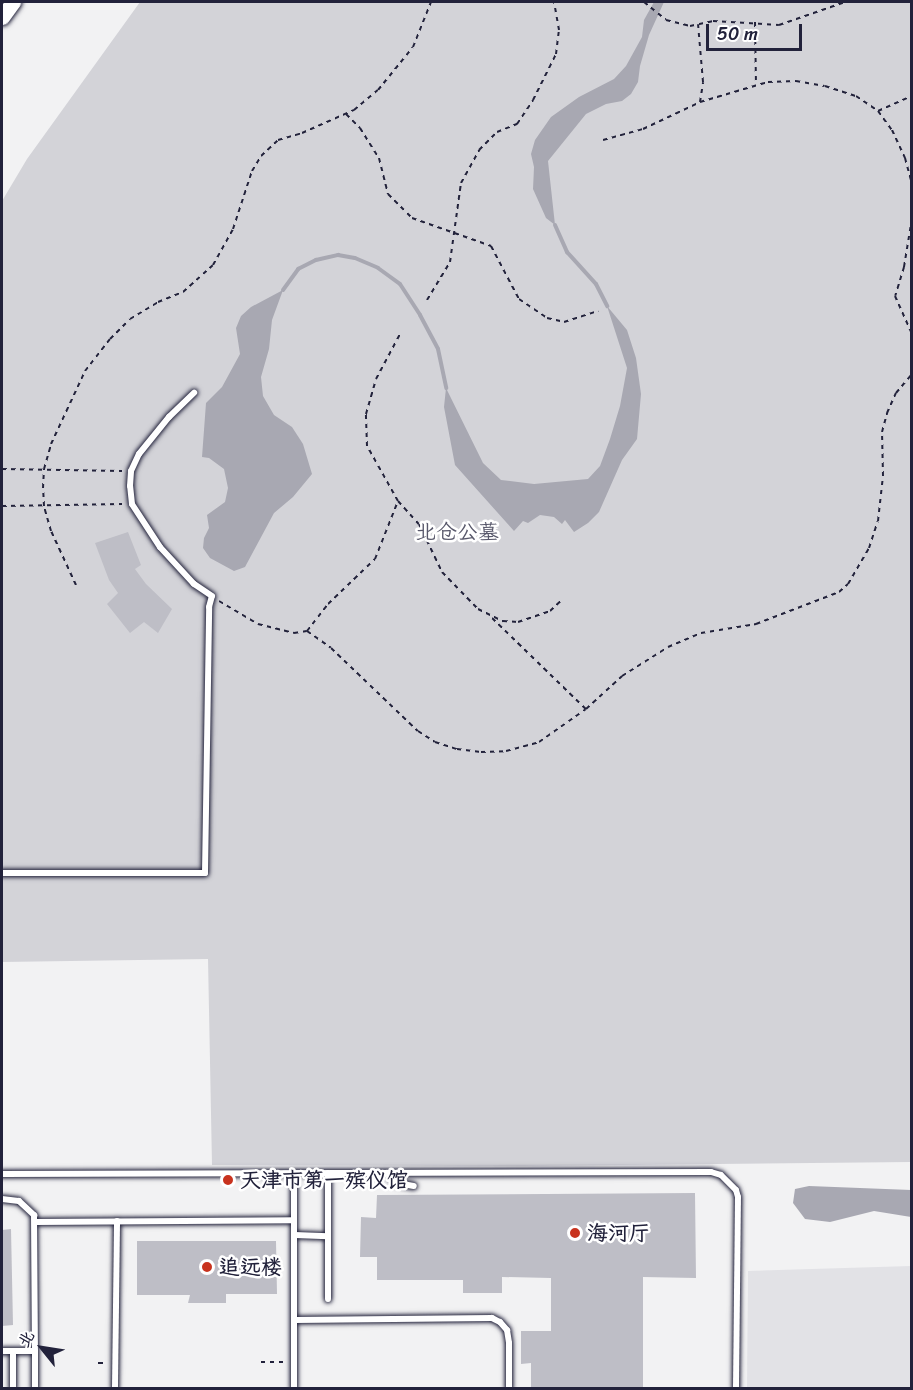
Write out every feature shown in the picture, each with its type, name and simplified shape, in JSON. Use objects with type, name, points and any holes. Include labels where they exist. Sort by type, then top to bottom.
[{"type":"street","points":[[2,17],[13,2]]},
{"type":"lane","points":[[2,873],[205,873],[209,607],[212,596],[194,584],[166,553],[132,504],[131,471],[149,441],[194,393]]},
{"type":"lane","points":[[2,1174],[711,1172],[721,1175],[736,1190],[738,1197],[735,1389]]},
{"type":"lane","points":[[294,1173],[294,1389]]},
{"type":"lane","points":[[328,1173],[328,1299]]},
{"type":"lane","points":[[387,1173],[398,1183],[414,1186]]},
{"type":"lane","points":[[2,1198],[19,1201],[34,1215],[35,1389]]},
{"type":"lane","points":[[35,1222],[294,1220]]},
{"type":"lane","points":[[115,1389],[117,1221]]},
{"type":"lane","points":[[295,1235],[328,1236]]},
{"type":"lane","points":[[295,1320],[492,1318],[500,1322],[507,1330],[509,1389]]},
{"type":"lane","points":[[2,1351],[35,1351]]},
{"type":"lane","points":[[13,1351],[13,1389]]},
{"type":"path","points":[[76,585],[51,531],[44,506],[44,469],[51,444],[74,393],[98,353],[130,319],[196,282],[220,255],[233,229],[252,171],[261,156],[278,140],[302,133],[346,114],[378,90],[413,47],[431,2]]},
{"type":"path","points":[[427,300],[442,280],[450,262],[461,183],[480,150],[497,132],[517,124],[556,54],[560,30],[554,2]]},
{"type":"path","points":[[644,2],[666,20],[690,26],[713,21],[779,25],[845,2]]},
{"type":"path","points":[[756,22],[756,85]]},
{"type":"path","points":[[698,24],[703,81],[700,102]]},
{"type":"path","points":[[603,140],[643,129],[700,102],[756,85],[796,81],[825,86],[856,96],[878,111],[892,130],[905,158],[912,184]]},
{"type":"path","points":[[878,111],[912,96]]},
{"type":"path","points":[[346,114],[360,128],[379,158],[388,194],[412,218],[491,246],[502,262],[519,299],[532,310],[547,318],[564,322],[598,311]]},
{"type":"path","points":[[912,218],[904,267],[895,296],[912,334]]},
{"type":"path","points":[[400,334],[370,396],[366,431],[367,446],[398,501],[419,524],[442,572],[450,583],[489,616],[586,709]]},
{"type":"path","points":[[307,631],[331,648],[418,731],[446,746],[481,752],[516,749],[539,742],[586,709],[644,660],[685,639],[700,633],[756,624],[839,592],[848,584],[869,548],[878,521],[883,476],[882,432],[887,413],[896,393],[912,374]]},
{"type":"path","points":[[2,469],[131,471]]},
{"type":"path","points":[[212,596],[258,624],[294,633],[307,631],[328,604],[375,559],[398,501]]},
{"type":"path","points":[[2,506],[132,504]]},
{"type":"path","points":[[489,616],[503,621],[518,622],[550,611],[562,600]]},
{"type":"path","points":[[261,1362],[294,1362]]},
{"type":"shaded area","points":[[654,2],[664,2],[649,35],[638,82],[631,94],[622,101],[606,104],[586,114],[548,161],[555,225],[546,218],[533,189],[534,167],[531,154],[535,140],[551,117],[579,97],[614,79],[626,66],[642,37],[644,20]]},
{"type":"shaded area","points":[[283,290],[272,320],[269,349],[261,377],[263,396],[274,415],[292,427],[303,444],[312,474],[293,497],[274,513],[245,567],[234,571],[210,558],[203,548],[204,538],[209,528],[207,515],[225,502],[228,488],[224,469],[209,458],[202,457],[206,403],[222,387],[240,354],[236,328],[241,316],[251,307]]},
{"type":"shaded area","points":[[607,306],[627,330],[636,358],[641,394],[637,439],[622,460],[599,512],[588,523],[574,532],[565,520],[562,524],[554,517],[540,515],[528,523],[523,521],[514,531],[455,465],[444,407],[446,388],[483,463],[501,480],[534,484],[588,479],[600,466],[610,439],[620,406],[627,368]]},
{"type":"shaded area","points":[[809,1186],[911,1190],[911,1217],[874,1211],[830,1222],[805,1219],[793,1203],[795,1189]]},
{"type":"shaded area","points":[[911,1266],[911,1388],[747,1388],[748,1271]]},
{"type":"green space","name":"北仓公墓","points":[[140,2],[911,2],[911,1162],[523,1166],[212,1165],[208,959],[2,962],[2,201],[27,159]]},
{"type":"building","points":[[128,532],[141,565],[135,569],[146,584],[172,609],[158,633],[144,622],[130,633],[107,604],[118,593],[109,580],[95,543]]},
{"type":"building","points":[[695,1193],[696,1278],[643,1277],[643,1389],[531,1389],[531,1363],[521,1364],[521,1331],[551,1331],[551,1278],[502,1277],[502,1293],[463,1293],[463,1280],[377,1280],[377,1257],[360,1257],[361,1217],[376,1218],[377,1195]]},
{"type":"building","points":[[11,1229],[13,1325],[2,1326],[2,1230]]},
{"type":"building","name":"追远楼","points":[[137,1241],[276,1241],[277,1294],[226,1294],[226,1303],[188,1303],[190,1295],[137,1295]]},
{"type":"waterway","points":[[555,225],[567,252],[596,284],[607,306]]},
{"type":"waterway","points":[[283,290],[298,269],[316,260],[338,255],[355,258],[378,268],[400,284],[420,315],[438,349],[446,388]]},
{"type":"place","name":"天津市第一殡仪馆","points":[[228,1180]]},
{"type":"place","name":"海河厅","points":[[575,1233]]},
{"type":"place","name":"追远楼","points":[[207,1267]]}]
